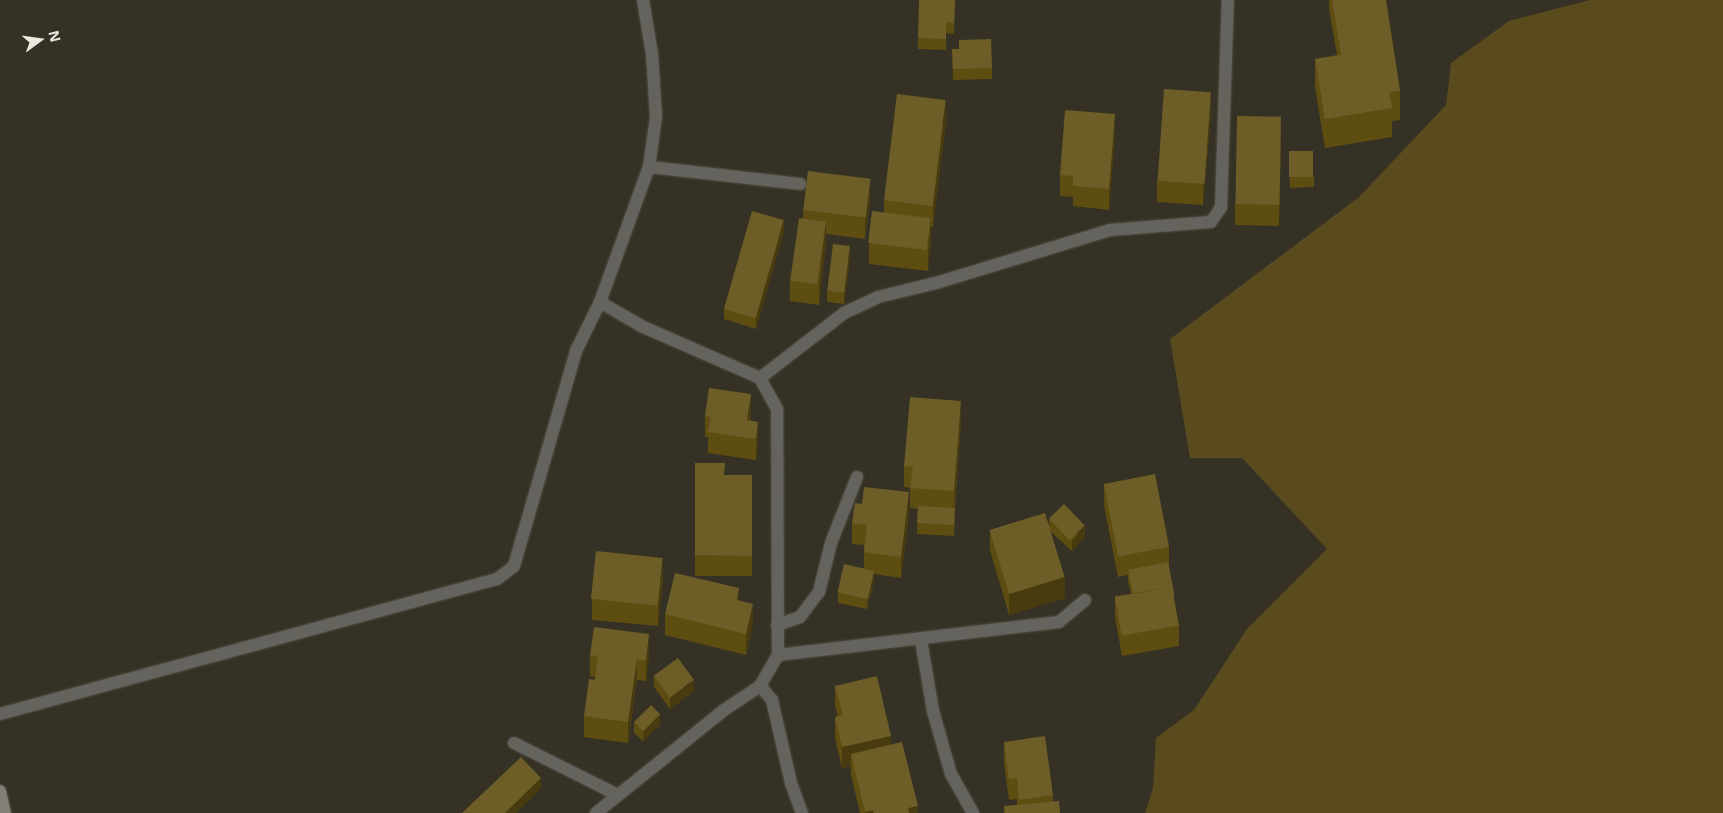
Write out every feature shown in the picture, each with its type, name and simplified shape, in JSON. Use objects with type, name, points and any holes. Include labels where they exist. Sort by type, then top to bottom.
[{"type":"street","points":[[0,714],[497,579],[514,566],[576,351],[600,302],[649,167],[656,117],[652,54],[643,0]]},
{"type":"street","points":[[760,378],[844,313],[878,297],[936,283],[1110,230],[1211,222],[1222,207],[1228,0]]},
{"type":"street","points":[[649,167],[800,184]]},
{"type":"street","points":[[596,813],[724,710],[760,686],[778,655],[777,409],[760,378],[643,327],[600,302]]},
{"type":"street","points":[[777,625],[800,618],[819,592],[831,543],[857,477]]},
{"type":"street","points":[[778,655],[921,640],[1059,622],[1085,600]]},
{"type":"street","points":[[921,640],[933,712],[951,774],[973,813]]},
{"type":"street","points":[[760,686],[772,700],[791,783],[802,813]]},
{"type":"street","points":[[514,743],[618,795]]},
{"type":"street","points":[[0,791],[5,813]]},
{"type":"shaded area","points":[[1590,0],[1723,0],[1723,813],[1145,813],[1153,788],[1156,738],[1194,710],[1247,629],[1327,549],[1242,458],[1190,458],[1170,339],[1359,197],[1446,105],[1451,63],[1509,21]]},
{"type":"building","points":[[919,0],[955,0],[954,23],[946,22],[946,39],[918,38]]},
{"type":"building","points":[[1332,0],[1386,0],[1400,91],[1389,92],[1392,108],[1325,119],[1315,59],[1341,55]]},
{"type":"building","points":[[991,39],[992,68],[953,69],[952,49],[959,49],[959,40]]},
{"type":"building","points":[[1164,89],[1211,92],[1204,184],[1158,181]]},
{"type":"building","points":[[897,94],[946,100],[933,206],[884,200]]},
{"type":"building","points":[[1065,110],[1115,114],[1109,189],[1073,186],[1073,176],[1060,175]]},
{"type":"building","points":[[1237,116],[1281,117],[1279,205],[1235,204]]},
{"type":"building","points":[[1289,151],[1313,151],[1313,177],[1289,177]]},
{"type":"building","points":[[808,171],[871,179],[866,217],[803,210]]},
{"type":"building","points":[[752,211],[784,220],[756,318],[724,309]]},
{"type":"building","points":[[872,211],[931,218],[927,250],[868,243]]},
{"type":"building","points":[[799,218],[826,222],[817,284],[790,280]]},
{"type":"building","points":[[833,244],[850,246],[844,293],[827,291]]},
{"type":"building","points":[[709,388],[751,394],[747,420],[758,422],[756,439],[708,432],[711,417],[705,416]]},
{"type":"building","points":[[910,397],[961,401],[954,491],[910,488],[913,467],[904,466]]},
{"type":"building","points":[[695,463],[725,463],[724,475],[752,475],[752,556],[695,555]]},
{"type":"building","points":[[1155,474],[1169,547],[1118,557],[1104,484]]},
{"type":"building","points":[[864,487],[909,492],[901,557],[864,552],[867,525],[852,523],[855,503],[862,504]]},
{"type":"building","points":[[1064,504],[1085,526],[1070,540],[1049,519]]},
{"type":"building","points":[[918,506],[955,508],[954,525],[917,523]]},
{"type":"building","points":[[1045,513],[1065,577],[1009,594],[990,530]]},
{"type":"building","points":[[596,551],[663,558],[658,606],[591,599]]},
{"type":"building","points":[[1168,562],[1174,593],[1172,587],[1133,593],[1128,570]]},
{"type":"building","points":[[844,564],[874,571],[868,599],[837,592]]},
{"type":"building","points":[[675,573],[739,588],[737,600],[753,604],[746,634],[665,614]]},
{"type":"building","points":[[1172,587],[1179,625],[1122,635],[1115,597]]},
{"type":"building","points":[[594,627],[649,634],[646,661],[637,659],[628,722],[584,716],[589,679],[595,680],[598,656],[590,655]]},
{"type":"building","points":[[678,658],[694,680],[670,697],[654,676]]},
{"type":"building","points":[[877,676],[891,736],[842,747],[835,717],[843,715],[835,686]]},
{"type":"building","points":[[651,705],[660,714],[643,731],[634,722]]},
{"type":"building","points":[[1045,736],[1053,795],[1019,800],[1017,778],[1009,779],[1004,742]]},
{"type":"building","points":[[902,742],[918,806],[908,808],[909,813],[874,813],[873,810],[865,812],[851,754]]},
{"type":"building","points":[[521,757],[541,778],[505,813],[462,813]]},
{"type":"building","points":[[1059,801],[1060,813],[1005,813],[1004,806]]}]
